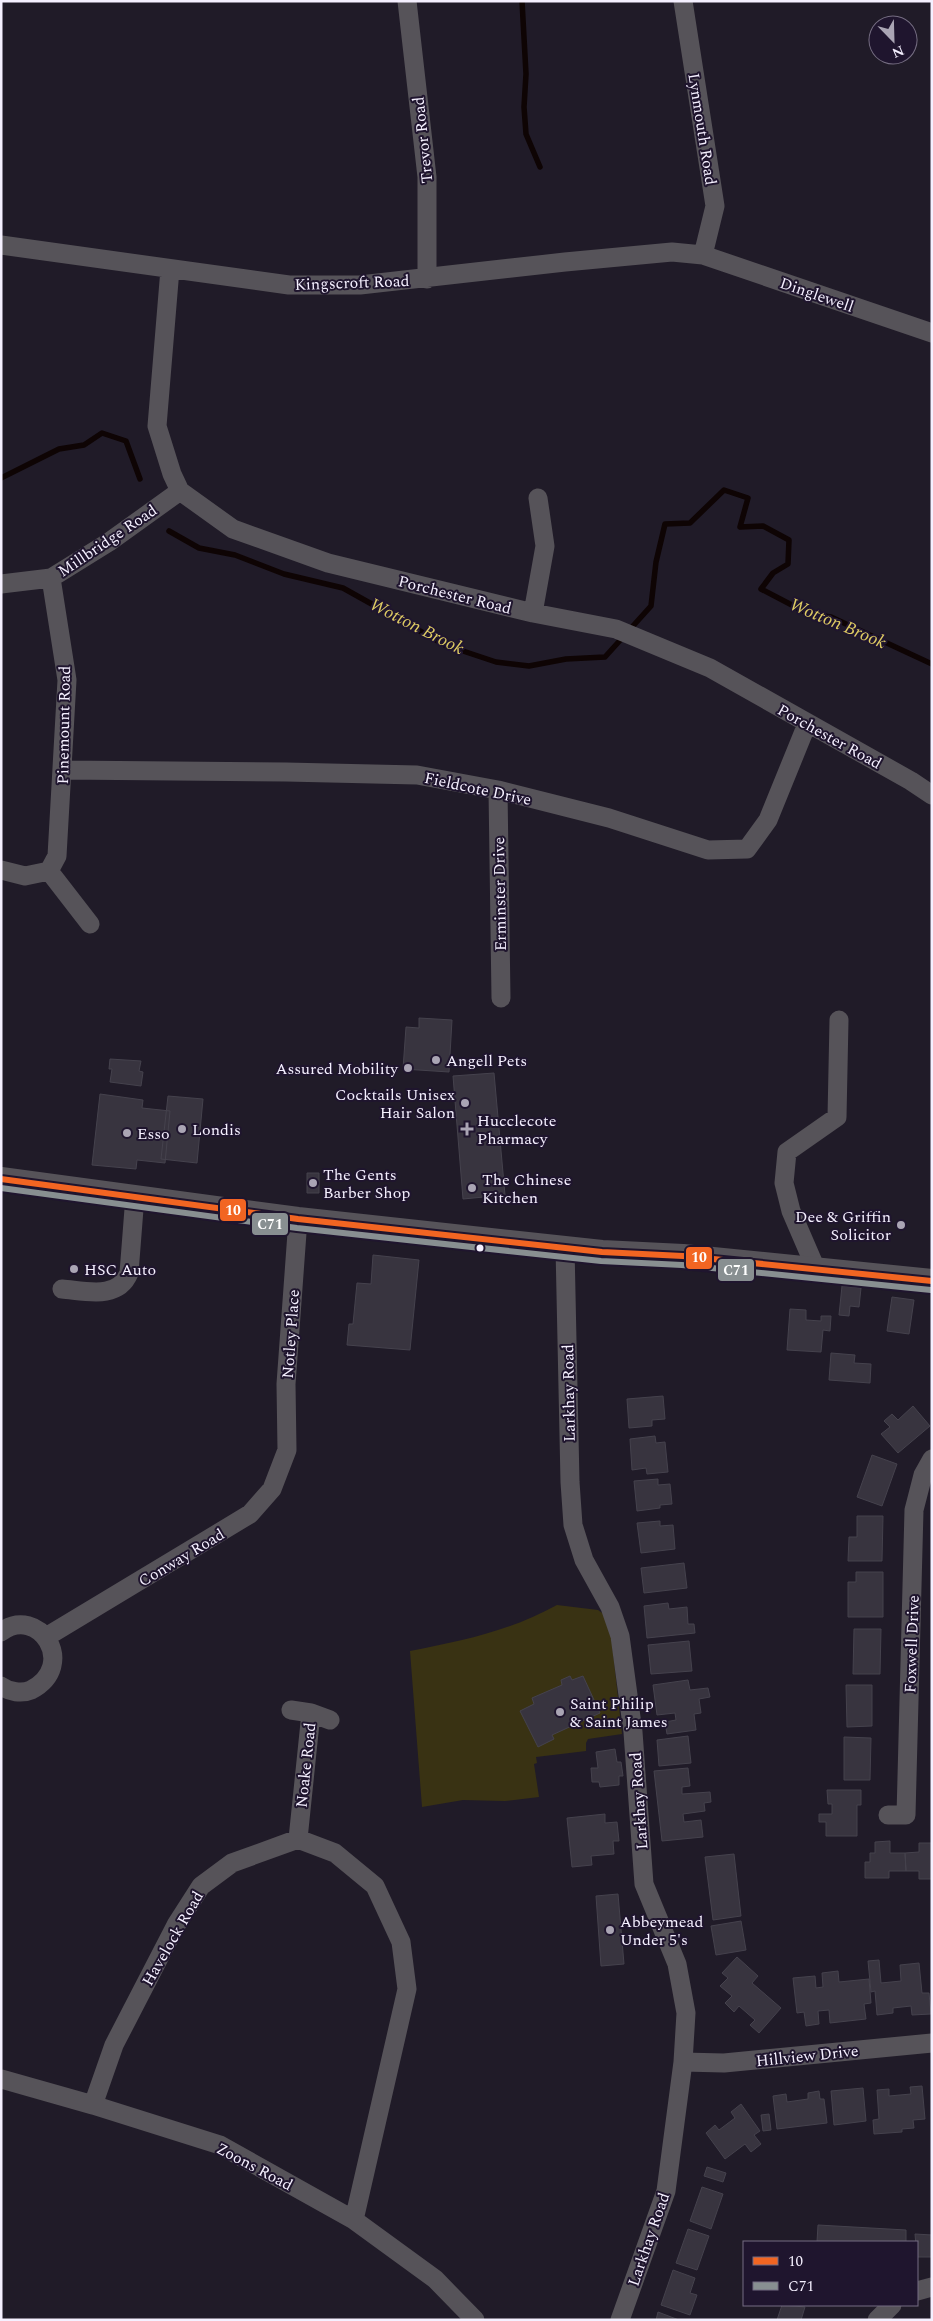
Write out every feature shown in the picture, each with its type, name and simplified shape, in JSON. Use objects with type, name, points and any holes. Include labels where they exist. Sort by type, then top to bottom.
[{"type":"street","name":"Trevor Road","points":[[407,1],[427,177],[427,279]]},
{"type":"street","name":"Lynmouth Road","points":[[683,1],[715,206],[703,255]]},
{"type":"street","name":"Kingscroft Road","points":[[1,245],[289,285],[360,285],[672,252],[703,255]]},
{"type":"street","name":"Dinglewell","points":[[703,255],[932,333]]},
{"type":"street","points":[[170,269],[158,426],[172,474],[180,491]]},
{"type":"street","name":"Millbridge Road","points":[[1,584],[51,578],[109,542],[180,491]]},
{"type":"street","name":"Porchester Road","points":[[180,491],[233,529],[328,564],[533,613],[627,633],[710,668],[807,724],[912,781],[932,795]]},
{"type":"street","points":[[533,613],[545,546],[538,498]]},
{"type":"street","name":"Pinemount Road","points":[[49,871],[57,856],[67,680],[51,578]]},
{"type":"street","name":"Fieldcote Drive","points":[[63,770],[286,772],[417,776],[498,790],[609,818],[708,850],[746,849],[768,820],[807,724]]},
{"type":"street","name":"Erminster Drive","points":[[498,790],[501,998]]},
{"type":"street","points":[[1,870],[25,876],[49,871],[90,924]]},
{"type":"street","points":[[816,1269],[791,1212],[784,1183],[787,1152],[837,1117],[839,1020]]},
{"type":"street","points":[[1,1179],[298,1219],[565,1247],[932,1281]]},
{"type":"street","points":[[62,1290],[106,1292],[114,1290],[126,1280],[129,1273],[135,1196]]},
{"type":"street","name":"Notley Place","points":[[287,1450],[286,1384],[298,1219]]},
{"type":"street","name":"Larkhay Road","points":[[565,1247],[570,1482],[573,1525],[584,1560],[610,1607],[620,1636],[634,1732],[644,1884],[677,1964],[686,2013],[683,2062],[666,2191],[620,2320]]},
{"type":"street","name":"Conway Road","points":[[46,1636],[250,1514],[272,1489],[287,1450]]},
{"type":"street","name":"Foxwell Drive","points":[[905,1815],[914,1510],[923,1475],[932,1459]]},
{"type":"street","points":[[1,1632],[7,1627],[20,1625],[32,1627],[46,1636],[54,1658],[51,1672],[43,1683],[28,1691],[2,1691]]},
{"type":"street","points":[[291,1710],[311,1713]]},
{"type":"street","name":"Noake Road","points":[[298,1839],[311,1713],[330,1720]]},
{"type":"street","points":[[298,1839],[335,1854],[375,1886],[401,1942],[407,1989],[354,2220]]},
{"type":"street","name":"Havelock Road","points":[[93,2105],[114,2045],[176,1925],[201,1886],[232,1863],[298,1839]]},
{"type":"street","name":"Hillview Drive","points":[[683,2062],[724,2063],[932,2043]]},
{"type":"street","name":"Zoons Road","points":[[1,2079],[93,2105],[220,2145],[354,2220],[435,2279],[475,2320]]},
{"type":"street","points":[[918,2291],[932,2287]]},
{"type":"street","points":[[877,2320],[891,2306]]},
{"type":"shaded area","points":[[557,1605],[598,1610],[605,1615],[610,1625],[622,1734],[588,1739],[586,1751],[536,1757],[537,1763],[534,1764],[539,1797],[505,1801],[463,1800],[422,1807],[410,1651],[485,1634],[522,1622]]},
{"type":"building","points":[[419,1018],[452,1020],[449,1072],[403,1069],[406,1027],[419,1028]]},
{"type":"building","points":[[110,1059],[141,1061],[139,1071],[143,1072],[141,1086],[110,1082],[112,1069],[109,1069]]},
{"type":"building","points":[[494,1073],[505,1195],[463,1199],[453,1076]]},
{"type":"building","points":[[100,1094],[143,1100],[142,1108],[170,1111],[165,1163],[137,1160],[136,1169],[92,1165]]},
{"type":"building","name":"Londis","points":[[168,1096],[203,1099],[197,1163],[161,1159]]},
{"type":"building","name":"The Gents Barber Shop","points":[[307,1173],[319,1173],[319,1193],[307,1193]]},
{"type":"building","points":[[373,1255],[419,1260],[410,1350],[347,1345],[349,1324],[353,1324],[357,1283],[371,1284]]},
{"type":"building","points":[[842,1286],[861,1288],[859,1307],[850,1306],[849,1316],[839,1315]]},
{"type":"building","points":[[892,1297],[914,1300],[909,1334],[887,1331]]},
{"type":"building","points":[[790,1309],[806,1310],[806,1320],[821,1321],[821,1316],[831,1316],[830,1331],[823,1330],[821,1352],[787,1350]]},
{"type":"building","points":[[831,1353],[855,1355],[854,1363],[871,1364],[870,1383],[829,1380]]},
{"type":"building","points":[[663,1396],[665,1419],[652,1420],[652,1426],[629,1428],[627,1399]]},
{"type":"building","points":[[913,1406],[930,1426],[898,1453],[881,1434],[890,1427],[884,1421],[892,1414],[898,1420]]},
{"type":"building","points":[[655,1436],[656,1443],[665,1442],[668,1472],[647,1474],[646,1468],[632,1470],[630,1439]]},
{"type":"building","points":[[872,1455],[897,1464],[882,1506],[857,1497]]},
{"type":"building","points":[[658,1479],[658,1485],[670,1484],[672,1504],[660,1505],[660,1508],[637,1511],[634,1481]]},
{"type":"building","points":[[857,1516],[883,1516],[882,1561],[848,1561],[849,1537],[857,1537]]},
{"type":"building","points":[[660,1521],[660,1526],[673,1525],[675,1549],[641,1553],[637,1523]]},
{"type":"building","points":[[684,1563],[687,1588],[644,1593],[641,1568]]},
{"type":"building","points":[[856,1572],[883,1572],[883,1617],[848,1617],[848,1582],[856,1582]]},
{"type":"building","points":[[668,1603],[669,1609],[687,1607],[688,1624],[694,1624],[695,1633],[647,1638],[644,1606]]},
{"type":"building","points":[[854,1629],[881,1629],[880,1674],[853,1674]]},
{"type":"building","points":[[689,1641],[692,1671],[651,1674],[648,1645]]},
{"type":"building","name":"Saint Philip & Saint James","points":[[570,1676],[572,1680],[583,1676],[600,1713],[552,1735],[554,1739],[538,1747],[520,1711],[534,1704],[532,1698],[562,1685],[561,1680]]},
{"type":"building","points":[[688,1680],[690,1690],[708,1688],[710,1697],[699,1699],[701,1713],[694,1714],[696,1730],[667,1734],[665,1722],[676,1720],[675,1713],[657,1715],[653,1685]]},
{"type":"building","points":[[846,1685],[872,1685],[872,1726],[847,1727]]},
{"type":"building","points":[[688,1736],[691,1763],[659,1766],[657,1740]]},
{"type":"building","points":[[844,1737],[871,1738],[870,1780],[844,1780]]},
{"type":"building","points":[[615,1749],[617,1762],[621,1762],[623,1776],[619,1776],[619,1785],[600,1787],[599,1782],[592,1782],[591,1768],[598,1768],[596,1752]]},
{"type":"building","points":[[688,1768],[690,1786],[682,1787],[682,1794],[710,1792],[711,1802],[704,1803],[705,1811],[683,1814],[684,1822],[701,1820],[703,1837],[662,1841],[654,1771]]},
{"type":"building","points":[[827,1790],[861,1790],[861,1805],[857,1805],[857,1836],[826,1836],[826,1822],[819,1822],[819,1814],[832,1814],[832,1804],[828,1804]]},
{"type":"building","points":[[605,1814],[605,1823],[617,1822],[619,1841],[613,1841],[614,1854],[591,1856],[592,1865],[572,1867],[567,1818]]},
{"type":"building","points":[[890,1841],[890,1853],[905,1853],[906,1871],[889,1871],[889,1878],[865,1878],[865,1862],[870,1862],[870,1853],[875,1853],[875,1842]]},
{"type":"building","points":[[919,1843],[932,1843],[932,1879],[919,1879],[919,1871],[906,1871],[905,1853],[919,1852]]},
{"type":"building","points":[[734,1854],[741,1916],[713,1920],[705,1857]]},
{"type":"building","name":"Abbeymead Under 5's","points":[[618,1894],[624,1964],[601,1966],[596,1896]]},
{"type":"building","points":[[741,1921],[746,1950],[716,1955],[711,1926]]},
{"type":"building","points":[[737,1957],[758,1976],[752,1983],[781,2008],[759,2033],[750,2025],[755,2020],[739,2006],[734,2012],[725,2003],[732,1996],[720,1986],[728,1978],[722,1973]]},
{"type":"building","points":[[879,1960],[881,1983],[901,1981],[900,1965],[919,1963],[922,1993],[929,1993],[931,2014],[912,2015],[911,2006],[893,2008],[893,2013],[877,2015],[875,1991],[871,1992],[868,1961]]},
{"type":"building","points":[[838,1971],[839,1982],[869,1979],[871,2003],[864,2004],[866,2019],[830,2023],[829,2010],[818,2011],[819,2024],[806,2026],[804,2012],[797,2013],[793,1978],[815,1976],[816,1988],[823,1987],[822,1973]]},
{"type":"building","points":[[922,2086],[925,2119],[913,2120],[914,2128],[902,2129],[902,2132],[874,2134],[873,2120],[879,2119],[877,2090],[889,2089],[889,2096],[911,2094],[910,2087]]},
{"type":"building","points":[[863,2088],[866,2121],[834,2125],[831,2091]]},
{"type":"building","points":[[819,2091],[820,2099],[824,2099],[827,2123],[777,2129],[773,2096],[786,2094],[787,2102],[808,2099],[808,2093]]},
{"type":"building","points":[[741,2104],[760,2131],[754,2135],[761,2144],[751,2152],[745,2144],[725,2159],[706,2133],[715,2125],[719,2130],[735,2118],[731,2112]]},
{"type":"building","points":[[769,2114],[771,2130],[763,2131],[761,2115]]},
{"type":"building","points":[[707,2167],[726,2173],[723,2182],[704,2176]]},
{"type":"building","points":[[702,2187],[723,2194],[711,2229],[690,2221]]},
{"type":"building","points":[[818,2225],[906,2230],[906,2241],[817,2241]]},
{"type":"building","points":[[688,2229],[709,2236],[697,2270],[676,2263]]},
{"type":"building","points":[[915,2234],[932,2235],[932,2257],[918,2257],[918,2241],[916,2241]]},
{"type":"building","points":[[673,2270],[695,2278],[690,2293],[697,2295],[690,2315],[661,2305]]},
{"type":"building","points":[[782,2306],[805,2307],[801,2320],[777,2320]]},
{"type":"building","points":[[658,2312],[679,2320],[656,2320]]},
{"type":"waterway","points":[[522,1],[526,74],[524,107],[526,134],[540,167]]},
{"type":"waterway","name":"Wotton Brook","points":[[1,478],[59,449],[84,445],[102,433],[126,441],[140,479]]},
{"type":"waterway","name":"Wotton Brook","points":[[169,531],[199,548],[235,555],[284,574],[343,588],[445,645],[496,662],[529,666],[566,659],[605,657],[651,606],[656,562],[665,524],[690,523],[724,490],[748,498],[740,527],[763,526],[789,540],[788,564],[773,573],[761,589],[809,614],[831,617],[932,664]]},
{"type":"transit line","name":"10","points":[[1,1179],[298,1219],[602,1252],[683,1256],[932,1281]]},
{"type":"transit line","name":"C71","points":[[1,1188],[297,1228],[601,1261],[682,1265],[931,1290]]},
{"type":"place","name":"Angell Pets","points":[[436,1060]]},
{"type":"place","name":"Assured Mobility","points":[[408,1068]]},
{"type":"place","name":"Cocktails Unisex Hair Salon","points":[[465,1103]]},
{"type":"place","name":"Londis","points":[[182,1129]]},
{"type":"place","name":"Hucclecote Pharmacy","points":[[467,1129]]},
{"type":"place","name":"Esso","points":[[127,1133]]},
{"type":"place","name":"The Gents Barber Shop","points":[[313,1183]]},
{"type":"place","name":"The Chinese Kitchen","points":[[472,1188]]},
{"type":"place","name":"Dee & Griffin Solicitor","points":[[901,1225]]},
{"type":"place","name":"HSC Auto","points":[[74,1269]]},
{"type":"place","name":"Saint Philip & Saint James","points":[[560,1712]]},
{"type":"place","name":"Abbeymead Under 5's","points":[[610,1930]]}]
